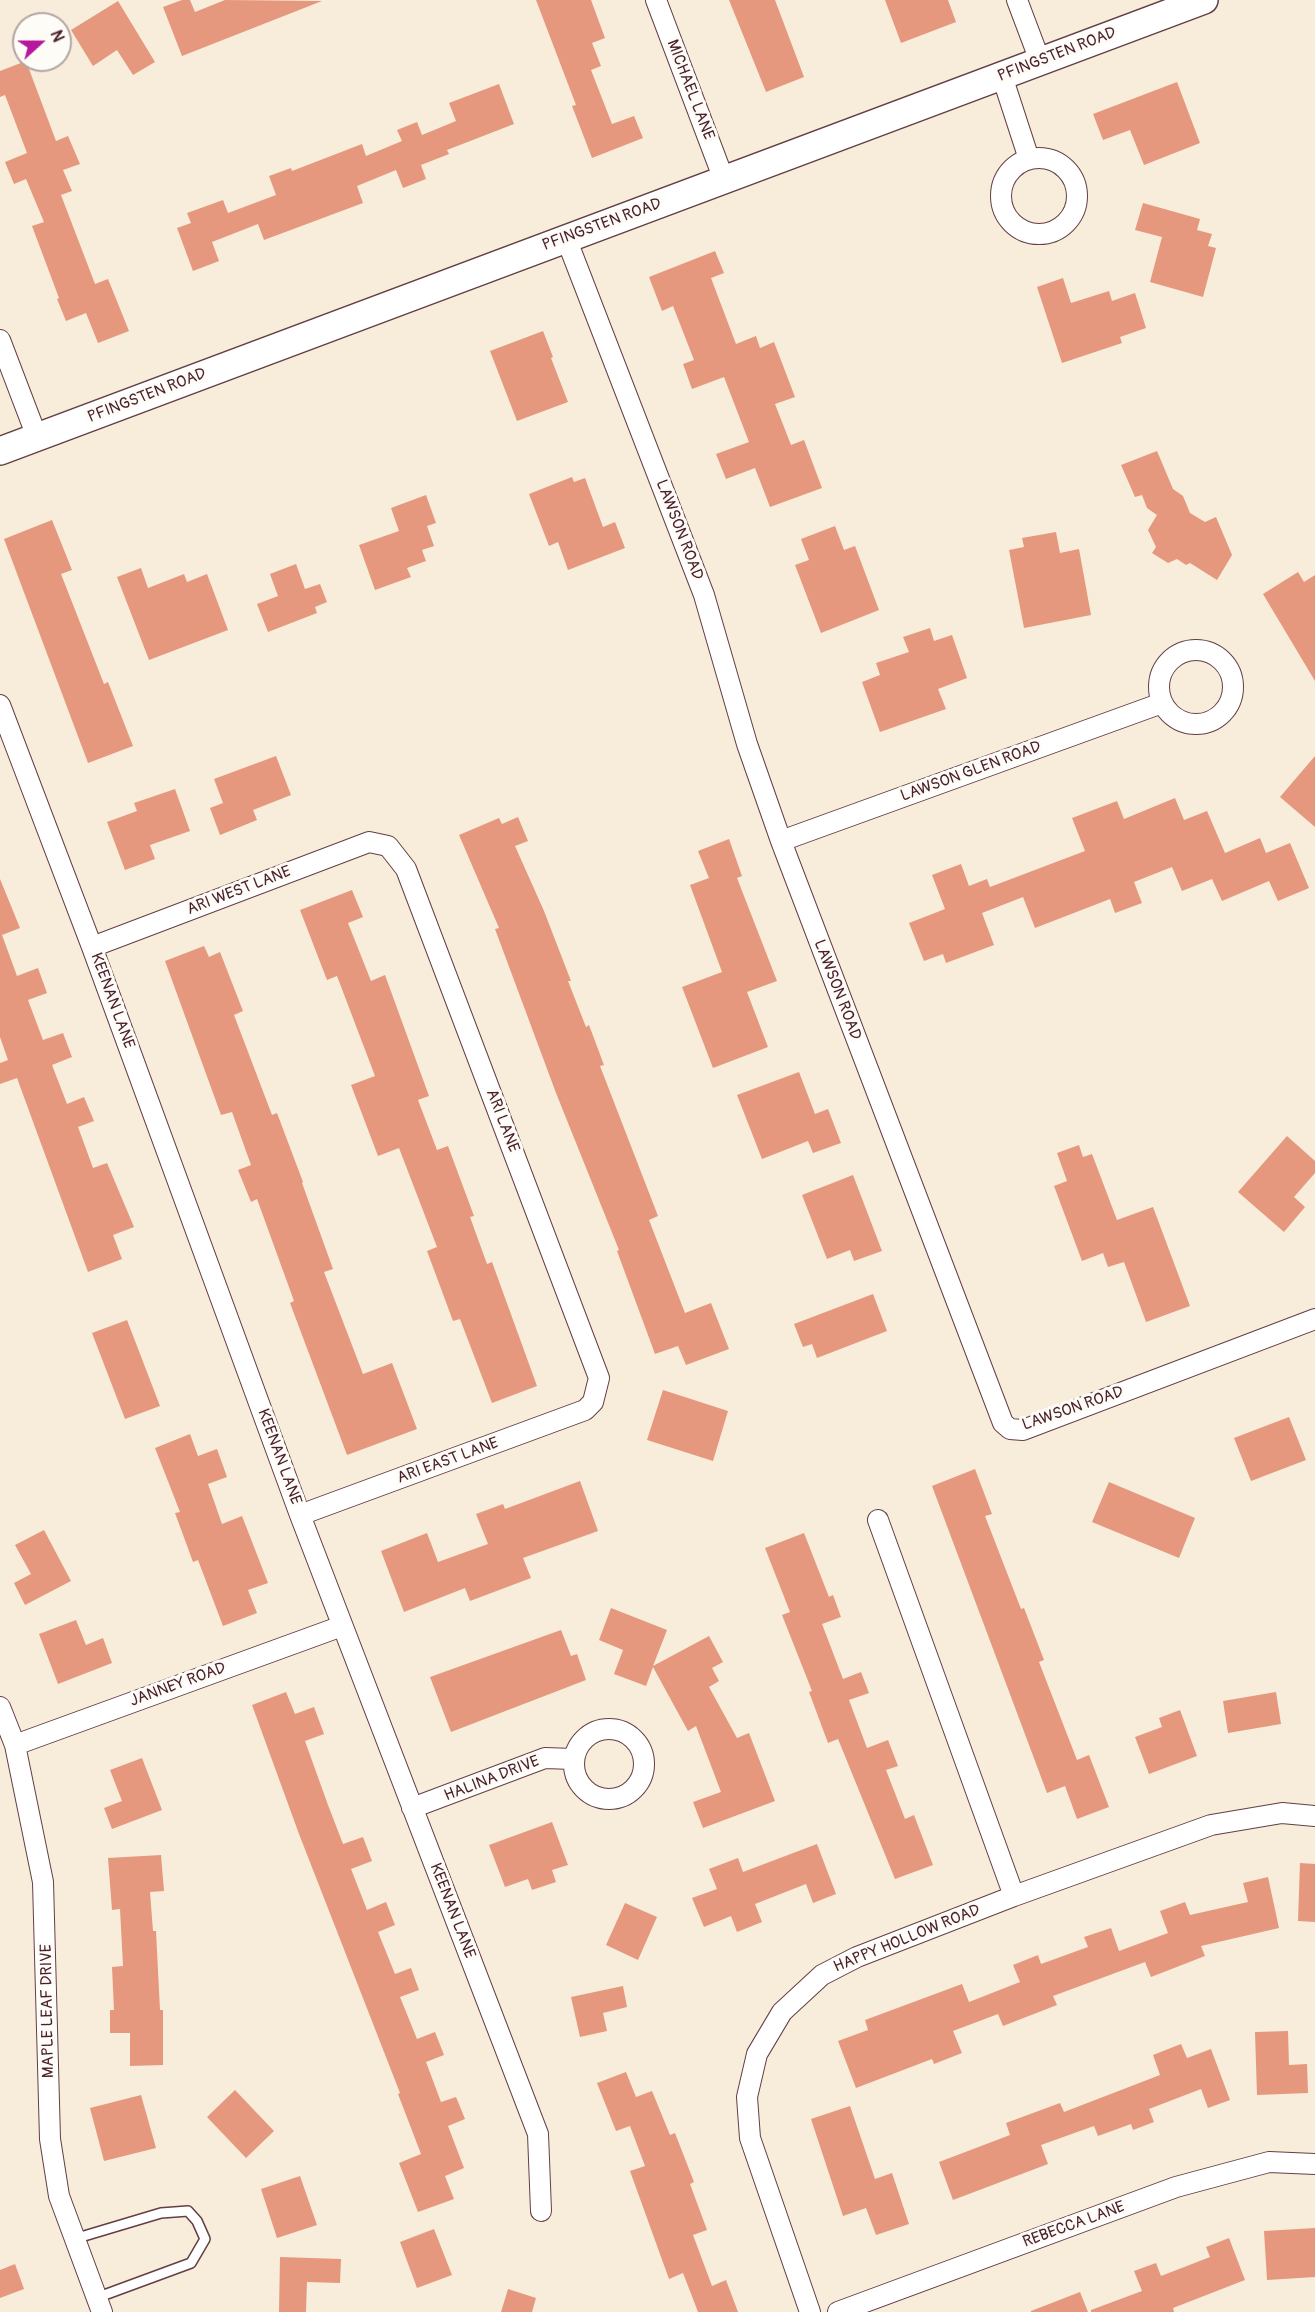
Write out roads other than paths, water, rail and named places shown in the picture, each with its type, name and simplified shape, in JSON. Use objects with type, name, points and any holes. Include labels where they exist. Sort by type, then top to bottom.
[{"type":"main road","name":"PFINGSTEN ROAD","points":[[0,451],[1204,0]]},
{"type":"street","name":"MICHAEL LANE","points":[[656,0],[724,180]]},
{"type":"street","points":[[1017,0],[1040,61]]},
{"type":"street","points":[[1002,76],[1029,159]]},
{"type":"street","name":"LAWSON ROAD","points":[[567,238],[704,596],[747,744],[781,841],[1003,1423],[1010,1428],[1023,1430],[1315,1319]]},
{"type":"street","points":[[0,340],[37,437]]},
{"type":"street","name":"LAWSON GLEN ROAD","points":[[781,841],[1162,703]]},
{"type":"street","name":"KEENAN LANE","points":[[0,705],[92,947],[300,1515],[538,2134],[541,2211]]},
{"type":"street","name":"ARI WEST LANE","points":[[92,947],[369,842],[388,846]]},
{"type":"street","name":"ARI LANE","points":[[388,846],[406,868],[599,1378],[593,1402]]},
{"type":"street","name":"ARI EAST LANE","points":[[300,1515],[585,1410],[593,1402]]},
{"type":"street","points":[[878,1520],[1014,1896]]},
{"type":"street","name":"JANNEY ROAD","points":[[10,1752],[342,1626]]},
{"type":"street","name":"MAPLE LEAF DRIVE","points":[[0,1707],[43,1882],[50,2139],[59,2196],[99,2305]]},
{"type":"street","name":"HALINA DRIVE","points":[[412,1808],[545,1758],[573,1760]]},
{"type":"street","name":"HAPPY HOLLOW ROAD","points":[[810,2312],[750,2138],[747,2097],[756,2054],[782,2012],[822,1975],[857,1957],[1014,1896],[1211,1825],[1282,1813],[1315,1816]]},
{"type":"street","name":"REBECCA LANE","points":[[838,2312],[1176,2187],[1269,2162],[1315,2164]]},
{"type":"lane","points":[[74,2239],[161,2213],[188,2211],[197,2222],[205,2239],[191,2263],[99,2305]]}]
